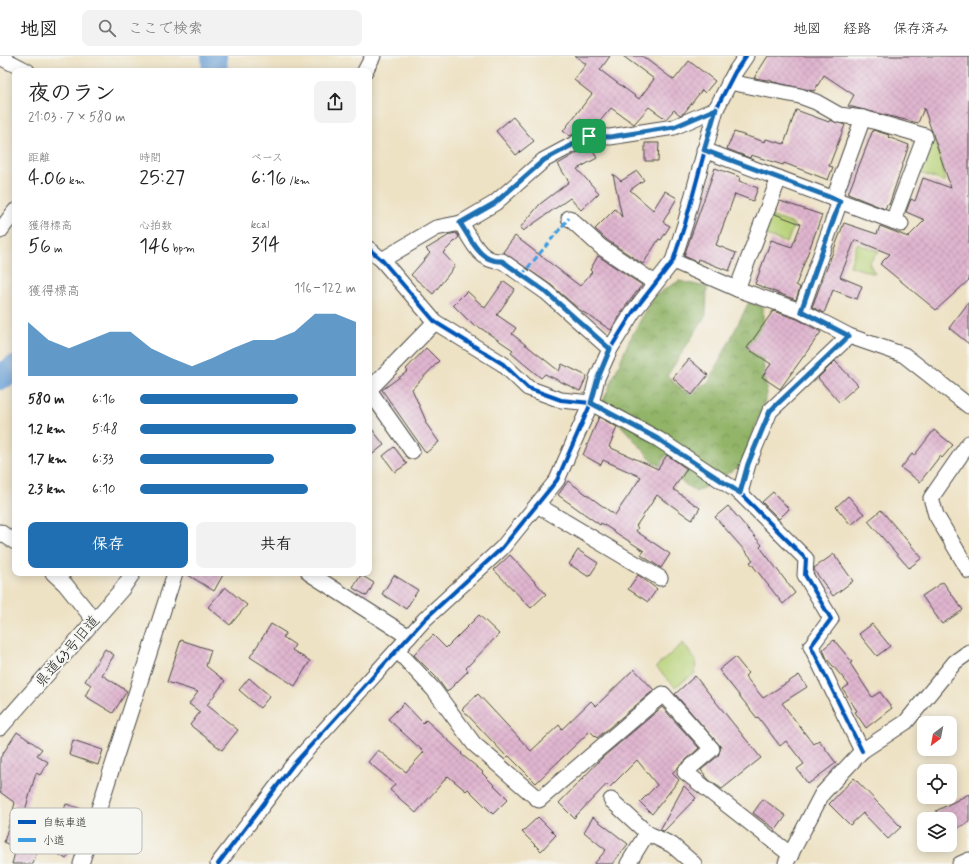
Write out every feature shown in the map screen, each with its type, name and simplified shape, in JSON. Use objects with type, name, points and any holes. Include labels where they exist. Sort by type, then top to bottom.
[{"type":"street","points":[[367,68],[373,56]]},
{"type":"street","points":[[218,864],[293,765],[424,619],[502,548],[557,480],[591,403],[598,378],[610,349],[633,312],[672,261],[685,224],[716,109],[729,82],[746,56]]},
{"type":"street","points":[[6,58],[22,68]]},
{"type":"street","points":[[704,150],[897,222],[925,136],[863,118],[839,115],[816,102],[800,96],[729,82]]},
{"type":"street","points":[[382,260],[436,228],[460,223],[495,203],[544,160],[589,136],[610,137],[674,127],[716,109]]},
{"type":"street","points":[[801,311],[863,118]]},
{"type":"street","points":[[736,290],[779,178]]},
{"type":"street","points":[[0,231],[12,215]]},
{"type":"street","points":[[569,218],[601,247],[656,283]]},
{"type":"street","points":[[460,223],[481,255],[495,262],[502,261],[546,292],[610,349]]},
{"type":"street","points":[[372,252],[382,260],[435,322],[503,364],[528,388],[561,400],[591,403],[658,439],[740,493],[806,559],[804,575],[831,619],[811,646],[862,751]]},
{"type":"street","points":[[672,261],[736,290],[801,311],[849,336],[904,355],[969,406]]},
{"type":"street","points":[[372,387],[435,322]]},
{"type":"street","points":[[740,493],[748,464],[770,411],[849,336]]},
{"type":"street","points":[[372,394],[412,451]]},
{"type":"street","points":[[969,442],[931,498],[936,515],[969,571]]},
{"type":"street","points":[[537,505],[660,578]]},
{"type":"street","points":[[0,532],[12,540]]},
{"type":"street","points":[[56,576],[65,584],[94,620]]},
{"type":"street","name":"県道63号旧道","points":[[0,728],[131,576]]},
{"type":"street","points":[[99,808],[174,576]]},
{"type":"street","points":[[314,576],[409,637]]},
{"type":"street","points":[[397,650],[434,690],[474,744],[539,800],[663,694],[712,749],[685,772],[788,859],[822,794],[862,751],[906,722],[955,662],[969,652]]},
{"type":"street","points":[[612,800],[647,833],[672,845],[694,864]]},
{"type":"street","points":[[628,864],[647,833]]},
{"type":"street","points":[[81,864],[84,854]]},
{"type":"green space","points":[[931,134],[938,136],[945,182],[917,172]]},
{"type":"green space","points":[[770,216],[794,224],[787,243],[763,234]]},
{"type":"green space","points":[[857,244],[879,251],[869,263],[875,274],[850,266]]},
{"type":"green space","points":[[679,281],[707,287],[706,315],[667,376],[686,393],[709,382],[749,302],[763,307],[763,362],[767,394],[742,465],[696,492],[653,461],[602,404],[629,341],[654,296]]},
{"type":"green space","points":[[683,643],[696,661],[695,673],[675,687],[656,667]]},
{"type":"building","points":[[575,56],[610,56],[600,70],[639,99],[654,79],[623,56],[642,56],[674,80],[689,61],[715,81],[705,93],[702,90],[684,113],[680,115],[674,110],[666,119],[649,107],[634,124],[611,108],[595,127],[585,128],[570,136],[563,131],[592,94],[574,80],[586,64]]},
{"type":"building","points":[[768,56],[969,56],[969,280],[936,310],[880,264],[890,254],[855,240],[840,277],[862,286],[857,299],[833,290],[824,313],[812,307],[844,223],[877,234],[880,226],[908,237],[925,220],[906,212],[911,199],[915,201],[923,178],[951,188],[924,108],[918,123],[848,106],[854,95],[824,75],[814,91],[773,82],[769,79],[754,78]]},
{"type":"building","points":[[796,110],[829,122],[830,120],[845,125],[829,166],[833,167],[828,180],[784,163],[783,165],[751,155],[750,158],[727,149],[734,132],[765,142],[766,139],[784,144]]},
{"type":"building","points":[[513,117],[534,141],[516,155],[496,131]]},
{"type":"building","points":[[873,130],[889,135],[888,137],[909,145],[889,205],[887,204],[885,209],[848,194]]},
{"type":"building","points":[[645,143],[659,143],[658,161],[645,161]]},
{"type":"building","points":[[590,145],[597,158],[577,169],[599,193],[581,210],[570,198],[523,231],[520,228],[540,204],[569,182],[558,164]]},
{"type":"building","points":[[715,168],[740,177],[739,181],[758,188],[753,201],[735,194],[716,245],[736,253],[729,271],[698,259],[697,262],[684,256]]},
{"type":"building","points":[[637,171],[644,180],[630,190],[653,210],[665,191],[677,198],[663,222],[670,226],[661,240],[659,239],[643,264],[607,240],[595,229],[615,209],[622,217],[613,174],[621,181]]},
{"type":"building","points":[[780,201],[822,215],[796,285],[800,287],[796,300],[755,284],[771,240],[792,247],[801,224],[775,214]]},
{"type":"building","points":[[456,233],[459,237],[443,253],[455,266],[433,294],[411,275],[430,253],[426,249],[451,234]]},
{"type":"building","points":[[515,236],[580,286],[592,272],[590,270],[598,256],[642,285],[625,307],[611,330],[580,310],[551,285],[503,252]]},
{"type":"building","points":[[504,281],[515,289],[497,315],[516,328],[512,334],[559,371],[562,364],[587,376],[580,391],[545,374],[541,378],[511,353],[513,350],[476,325],[475,327],[453,305],[467,291],[485,308]]},
{"type":"building","points":[[969,302],[969,344],[949,328]]},
{"type":"building","points":[[773,311],[797,319],[821,332],[780,389],[762,377],[771,364],[747,348]]},
{"type":"building","points":[[426,348],[439,361],[412,389],[426,421],[425,422],[439,442],[426,453],[382,390],[408,371],[406,369]]},
{"type":"building","points":[[689,359],[708,375],[692,395],[673,378]]},
{"type":"building","points":[[835,361],[858,385],[839,402],[818,378]]},
{"type":"building","points":[[599,417],[617,427],[609,447],[658,469],[667,455],[687,469],[673,489],[700,508],[692,520],[657,495],[636,526],[638,528],[636,531],[670,554],[661,568],[641,555],[644,551],[601,523],[600,525],[558,495],[568,481],[615,515],[641,477],[603,460],[601,465],[583,455]]},
{"type":"building","points":[[372,429],[384,445],[372,455]]},
{"type":"building","points":[[934,430],[953,445],[942,458],[940,456],[920,482],[901,468],[912,454],[914,456]]},
{"type":"building","points":[[394,447],[407,464],[395,472],[383,456]]},
{"type":"building","points":[[773,492],[789,509],[779,519],[762,502]]},
{"type":"building","points":[[848,496],[864,514],[851,525],[836,507]]},
{"type":"building","points":[[728,506],[762,545],[760,547],[795,593],[783,604],[750,562],[753,560],[715,517]]},
{"type":"building","points":[[881,510],[922,558],[909,568],[868,521]]},
{"type":"building","points":[[578,550],[598,563],[589,577],[569,564]]},
{"type":"building","points":[[834,554],[853,581],[833,596],[814,568]]},
{"type":"building","points":[[510,555],[546,594],[531,608],[494,570]]},
{"type":"building","points":[[394,575],[418,590],[406,609],[382,594]]},
{"type":"building","points":[[638,575],[657,589],[648,602],[628,589]]},
{"type":"building","points":[[190,576],[222,576],[214,591]]},
{"type":"building","points":[[360,576],[374,583],[367,596],[353,588]]},
{"type":"building","points":[[943,582],[963,610],[942,624],[922,596]]},
{"type":"building","points":[[225,587],[247,605],[230,625],[208,607]]},
{"type":"building","points":[[479,615],[499,634],[466,668],[468,671],[447,692],[436,677],[414,655],[433,635],[446,648]]},
{"type":"building","points":[[271,624],[286,633],[283,637],[295,645],[292,650],[310,661],[295,686],[250,657]]},
{"type":"building","points":[[872,624],[890,646],[877,656],[859,634]]},
{"type":"building","points":[[181,640],[211,650],[206,666],[225,681],[207,705],[238,730],[222,750],[190,725],[200,712],[189,704],[198,692],[167,682]]},
{"type":"building","points":[[834,640],[852,662],[850,663],[872,697],[880,692],[892,708],[866,728],[855,712],[857,711],[843,689],[849,685],[827,659],[823,649]]},
{"type":"building","points":[[105,649],[114,655],[102,675],[127,691],[113,713],[85,696],[91,685],[85,681]]},
{"type":"building","points":[[735,657],[748,673],[745,676],[763,698],[799,675],[807,687],[782,703],[813,744],[819,740],[836,763],[808,784],[797,769],[804,764],[786,741],[780,746],[719,670]]},
{"type":"building","points":[[634,669],[654,690],[597,738],[590,731],[536,783],[509,756],[507,757],[462,709],[478,694],[531,751],[559,725],[562,729],[591,701],[596,706]]},
{"type":"building","points":[[695,676],[761,758],[722,789],[709,780],[701,770],[718,756],[721,747],[675,694]]},
{"type":"building","points":[[249,678],[270,696],[260,708],[239,690]]},
{"type":"building","points":[[404,703],[423,723],[426,720],[462,753],[461,754],[483,772],[482,773],[508,799],[493,814],[468,789],[466,791],[448,776],[416,813],[390,790],[395,784],[368,762],[378,750],[406,772],[424,752],[388,719]]},
{"type":"building","points":[[662,707],[699,748],[672,773],[679,780],[652,814],[640,802],[657,785],[637,760],[610,787],[607,784],[574,818],[559,803],[603,757]]},
{"type":"building","points":[[17,732],[42,749],[37,755],[48,762],[40,775],[36,773],[26,808],[14,808],[15,803],[0,792],[0,758]]},
{"type":"building","points":[[73,740],[103,750],[98,765],[69,755]]},
{"type":"building","points":[[854,778],[901,827],[888,839],[863,813],[850,825],[829,804]]},
{"type":"building","points":[[684,786],[696,798],[664,831],[660,830]]},
{"type":"building","points":[[969,794],[969,822],[957,828],[957,812],[936,811],[950,804],[957,804],[957,800]]},
{"type":"building","points":[[763,799],[786,816],[776,830],[753,813]]},
{"type":"building","points":[[66,804],[79,808],[65,808]]},
{"type":"building","points":[[538,817],[556,835],[541,851],[522,832]]},
{"type":"building","points":[[593,817],[628,844],[612,864],[594,864],[606,850],[584,832]]},
{"type":"building","points":[[10,821],[10,846],[4,842]]},
{"type":"building","points":[[15,854],[36,854],[33,864],[12,864]]},
{"type":"building","points":[[58,854],[69,854],[66,859]]},
{"type":"waterway","points":[[214,56],[215,68]]},
{"type":"waterway","points":[[0,377],[12,370]]},
{"type":"marked path","points":[[522,275],[569,218]]},
{"type":"cycle path","points":[[218,864],[293,765],[425,619],[502,548],[557,480],[591,403],[597,378],[610,349],[633,312],[673,261],[685,224],[716,109],[735,72],[746,56]]},
{"type":"cycle path","points":[[372,252],[382,260],[435,322],[503,364],[528,388],[561,400],[591,403],[658,439],[740,493],[806,559],[805,575],[831,619],[811,646],[862,751]]},
{"type":"route","points":[[716,109],[704,150],[840,201],[801,311],[816,321],[849,336],[770,411],[748,464],[740,493],[658,439],[591,403],[598,378],[610,349],[546,292],[502,261],[495,262],[481,255],[460,223],[495,203],[544,160],[589,136],[610,137],[674,127],[716,109]]}]
